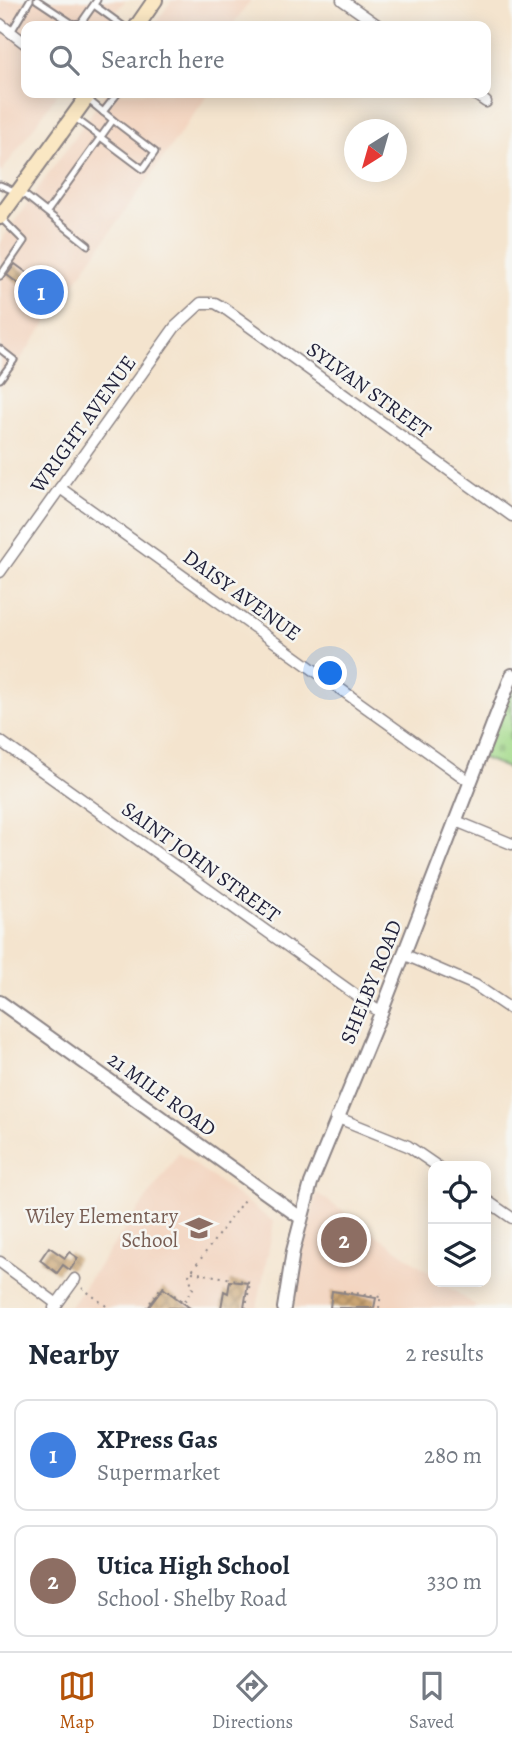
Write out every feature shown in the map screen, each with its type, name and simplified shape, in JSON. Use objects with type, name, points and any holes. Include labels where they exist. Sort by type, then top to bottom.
[{"type":"main road","points":[[140,21],[155,0]]},
{"type":"main road","points":[[0,217],[86,98]]},
{"type":"street","points":[[342,0],[372,21]]},
{"type":"street","points":[[0,24],[21,40]]},
{"type":"street","points":[[480,98],[486,102]]},
{"type":"street","name":"WRIGHT AVENUE","points":[[0,572],[175,327],[201,303]]},
{"type":"street","name":"SYLVAN STREET","points":[[201,303],[215,303],[224,309],[512,516]]},
{"type":"street","name":"DAISY AVENUE","points":[[60,488],[470,782]]},
{"type":"street","name":"SHELBY ROAD","points":[[284,1308],[301,1217],[336,1117],[381,1013],[470,782],[508,700],[512,675]]},
{"type":"street","name":"SAINT JOHN STREET","points":[[0,741],[381,1013]]},
{"type":"street","points":[[456,821],[512,844]]},
{"type":"street","points":[[403,954],[474,985],[512,1010]]},
{"type":"street","name":"21 MILE ROAD","points":[[0,1002],[301,1217]]},
{"type":"street","points":[[336,1117],[408,1146],[430,1161]]},
{"type":"street","points":[[491,1203],[512,1218]]},
{"type":"street","points":[[0,1262],[55,1306],[77,1283]]},
{"type":"lane","points":[[10,32],[30,0]]},
{"type":"lane","points":[[37,0],[68,21]]},
{"type":"lane","points":[[82,21],[95,2],[117,21]]},
{"type":"lane","points":[[73,116],[142,169],[155,152],[103,112],[91,98]]},
{"type":"lane","points":[[103,112],[114,98]]},
{"type":"lane","points":[[47,212],[113,120]]},
{"type":"lane","points":[[0,186],[18,192],[88,245]]},
{"type":"lane","points":[[0,217],[24,240],[0,276]]},
{"type":"lane","points":[[0,349],[14,360],[0,379]]},
{"type":"path","points":[[146,1308],[162,1286],[184,1302],[193,1289],[189,1275],[246,1197]]},
{"type":"path","points":[[192,1272],[250,1282],[246,1308]]},
{"type":"path","points":[[77,1283],[109,1308]]},
{"type":"path","points":[[343,1291],[380,1297]]},
{"type":"path","points":[[379,1308],[381,1293]]},
{"type":"shaded area","points":[[0,0],[125,0],[110,21],[21,21],[21,98],[54,98],[0,174]]},
{"type":"shaded area","points":[[172,0],[251,0],[236,21],[157,21]]},
{"type":"shaded area","points":[[102,98],[205,98],[0,388],[0,242]]},
{"type":"shaded area","name":"Wiley Elementary School","points":[[179,1153],[274,1222],[257,1308],[69,1308]]},
{"type":"shaded area","points":[[317,1193],[428,1271],[428,1287],[449,1287],[479,1308],[294,1308],[299,1263]]},
{"type":"green space","points":[[512,675],[512,770],[480,757]]},
{"type":"building","points":[[15,264],[53,292],[44,303],[7,275]]},
{"type":"building","points":[[49,1247],[65,1258],[69,1252],[78,1258],[70,1270],[63,1265],[57,1273],[40,1260]]},
{"type":"building","points":[[230,1281],[248,1283],[244,1308],[221,1308],[224,1291],[228,1293]]},
{"type":"building","points":[[163,1288],[190,1308],[148,1308]]},
{"type":"building","points":[[332,1291],[376,1298],[374,1308],[330,1308]]},
{"type":"place","name":"XPress Gas","points":[[41,292]]},
{"type":"place","name":"Wiley Elementary School","points":[[199,1228]]},
{"type":"place","name":"Utica High School","points":[[344,1240]]}]
